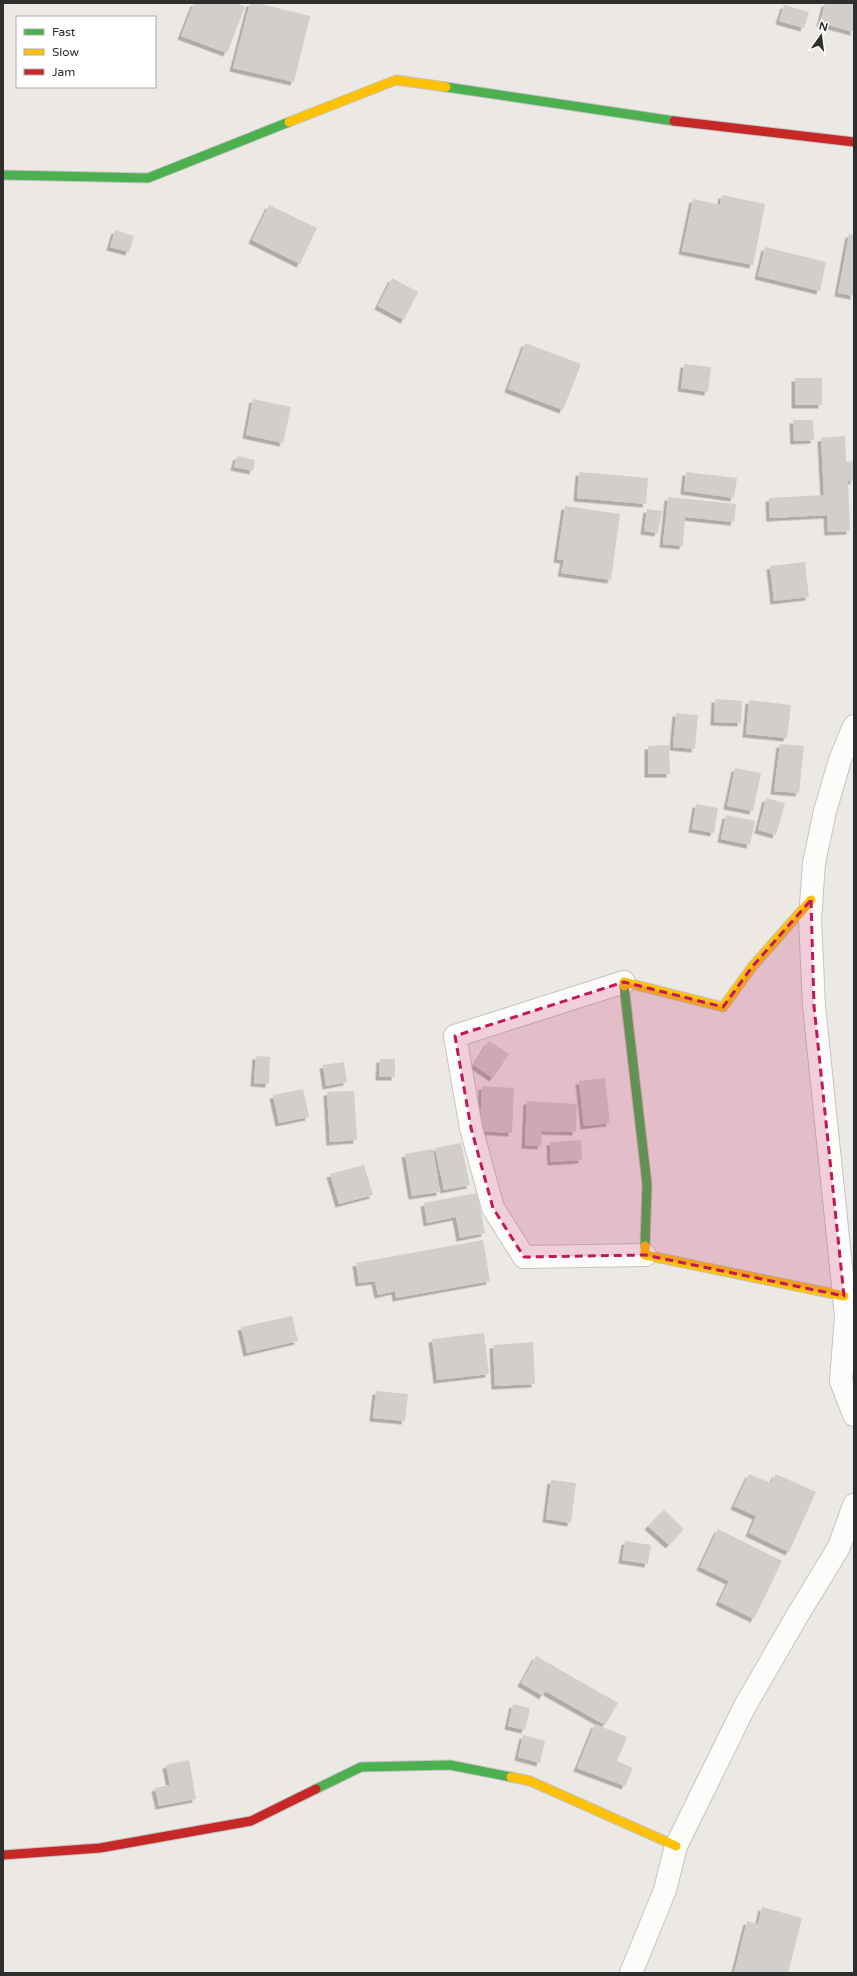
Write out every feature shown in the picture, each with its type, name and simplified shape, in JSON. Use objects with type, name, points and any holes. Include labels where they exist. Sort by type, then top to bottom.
[{"type":"street","points":[[3,175],[148,178],[396,80],[672,121],[854,142]]},
{"type":"street","points":[[854,726],[840,760],[825,811],[814,863],[810,919],[814,1006],[846,1315],[847,1380],[854,1415]]},
{"type":"street","points":[[811,900],[752,967],[723,1008],[624,982],[455,1036],[471,1128],[493,1208],[524,1257],[645,1255],[844,1296]]},
{"type":"street","points":[[624,982],[647,1184],[645,1255]]},
{"type":"street","points":[[631,1973],[665,1890],[676,1846],[745,1706],[839,1547],[854,1505]]},
{"type":"street","points":[[3,1855],[100,1848],[251,1821],[361,1768],[450,1765],[530,1781],[676,1846]]},
{"type":"highlighted area","points":[[811,900],[814,1006],[844,1296],[645,1255],[524,1257],[493,1208],[471,1128],[455,1036],[624,982],[723,1007],[752,967]]},
{"type":"building","points":[[194,3],[236,3],[245,7],[227,53],[181,36]]},
{"type":"building","points":[[250,3],[257,3],[310,16],[294,82],[233,68]]},
{"type":"building","points":[[825,3],[854,3],[854,32],[820,23]]},
{"type":"building","points":[[784,5],[809,12],[804,28],[779,21]]},
{"type":"building","points":[[722,195],[765,204],[753,265],[682,251],[693,199],[720,205]]},
{"type":"building","points":[[269,205],[317,228],[300,264],[252,240]]},
{"type":"building","points":[[115,230],[134,236],[129,252],[110,247]]},
{"type":"building","points":[[849,234],[854,235],[854,296],[838,293]]},
{"type":"building","points":[[765,247],[826,262],[820,291],[758,276]]},
{"type":"building","points":[[392,278],[418,292],[404,320],[378,306]]},
{"type":"building","points":[[525,343],[581,364],[563,410],[508,389]]},
{"type":"building","points":[[684,364],[711,367],[708,392],[681,388]]},
{"type":"building","points":[[795,378],[822,378],[822,405],[795,405]]},
{"type":"building","points":[[253,399],[291,407],[283,443],[246,435]]},
{"type":"building","points":[[793,420],[813,420],[814,440],[794,441]]},
{"type":"building","points":[[845,436],[846,462],[854,461],[854,481],[848,481],[850,531],[828,532],[827,515],[770,518],[769,498],[824,495],[821,438]]},
{"type":"building","points":[[237,456],[255,460],[253,471],[234,467]]},
{"type":"building","points":[[579,472],[648,478],[646,504],[577,498]]},
{"type":"building","points":[[686,472],[737,478],[734,498],[684,491]]},
{"type":"building","points":[[668,497],[736,504],[734,522],[685,517],[683,546],[663,544]]},
{"type":"building","points":[[565,506],[620,514],[611,580],[561,573],[564,560],[557,559]]},
{"type":"building","points":[[647,509],[662,511],[658,533],[644,531]]},
{"type":"building","points":[[805,562],[809,597],[774,601],[770,566]]},
{"type":"building","points":[[715,699],[742,701],[741,723],[714,722]]},
{"type":"building","points":[[749,700],[791,705],[787,738],[746,734]]},
{"type":"building","points":[[676,713],[698,715],[695,749],[673,747]]},
{"type":"building","points":[[780,744],[804,746],[799,793],[774,791]]},
{"type":"building","points":[[669,745],[670,774],[648,774],[648,746]]},
{"type":"building","points":[[735,768],[761,773],[753,811],[727,806]]},
{"type":"building","points":[[766,798],[785,803],[776,835],[758,830]]},
{"type":"building","points":[[696,804],[718,808],[714,833],[692,829]]},
{"type":"building","points":[[726,815],[755,821],[750,845],[721,839]]},
{"type":"building","points":[[489,1041],[509,1054],[493,1078],[474,1065]]},
{"type":"building","points":[[256,1056],[270,1057],[269,1084],[254,1083]]},
{"type":"building","points":[[380,1059],[395,1059],[395,1077],[379,1077]]},
{"type":"building","points":[[344,1062],[347,1082],[326,1086],[323,1065]]},
{"type":"building","points":[[605,1078],[610,1123],[584,1126],[579,1081]]},
{"type":"building","points":[[482,1086],[514,1088],[512,1133],[480,1131]]},
{"type":"building","points":[[303,1089],[309,1117],[279,1123],[273,1095]]},
{"type":"building","points":[[354,1091],[357,1140],[330,1142],[327,1092]]},
{"type":"building","points":[[527,1101],[577,1104],[576,1132],[542,1131],[541,1146],[525,1145]]},
{"type":"building","points":[[581,1140],[582,1160],[551,1162],[550,1142]]},
{"type":"building","points":[[461,1143],[470,1185],[444,1190],[435,1148]]},
{"type":"building","points":[[433,1149],[440,1192],[412,1196],[405,1154]]},
{"type":"building","points":[[364,1165],[373,1195],[339,1204],[330,1174]]},
{"type":"building","points":[[477,1193],[485,1233],[460,1238],[456,1217],[427,1223],[424,1203]]},
{"type":"building","points":[[483,1240],[490,1281],[396,1298],[395,1291],[378,1295],[375,1281],[359,1283],[356,1263]]},
{"type":"building","points":[[292,1316],[298,1341],[247,1353],[241,1327]]},
{"type":"building","points":[[484,1333],[489,1374],[437,1380],[432,1339]]},
{"type":"building","points":[[533,1342],[535,1384],[495,1386],[493,1345]]},
{"type":"building","points":[[376,1391],[408,1394],[405,1421],[373,1418]]},
{"type":"building","points":[[749,1474],[771,1483],[776,1474],[816,1492],[789,1552],[749,1533],[756,1516],[734,1506]]},
{"type":"building","points":[[551,1480],[576,1483],[571,1523],[546,1519]]},
{"type":"building","points":[[664,1510],[684,1529],[669,1545],[648,1526]]},
{"type":"building","points":[[718,1529],[782,1561],[754,1619],[719,1602],[729,1581],[700,1567]]},
{"type":"building","points":[[625,1541],[651,1545],[648,1564],[622,1560]]},
{"type":"building","points":[[536,1656],[618,1703],[605,1725],[545,1691],[543,1696],[521,1683]]},
{"type":"building","points":[[513,1704],[530,1708],[525,1730],[508,1726]]},
{"type":"building","points":[[595,1724],[627,1737],[617,1761],[633,1768],[625,1786],[577,1768]]},
{"type":"building","points":[[523,1735],[545,1741],[540,1763],[518,1757]]},
{"type":"building","points":[[189,1760],[196,1799],[159,1806],[155,1788],[170,1785],[166,1765]]},
{"type":"building","points":[[762,1907],[802,1918],[788,1973],[734,1973],[747,1921],[758,1924]]},
{"type":"traffic: fast","points":[[446,87],[674,121]]},
{"type":"traffic: fast","points":[[3,175],[148,178],[289,122]]},
{"type":"traffic: fast","points":[[624,986],[647,1184],[645,1246]]},
{"type":"traffic: fast","points":[[316,1789],[361,1767],[450,1765],[511,1777]]},
{"type":"traffic: slow","points":[[289,122],[396,80],[446,87]]},
{"type":"traffic: slow","points":[[624,986],[624,982],[723,1007],[752,967],[811,900]]},
{"type":"traffic: slow","points":[[645,1246],[645,1255],[844,1296]]},
{"type":"traffic: slow","points":[[511,1777],[530,1781],[676,1846]]},
{"type":"traffic: jam","points":[[674,121],[854,142]]},
{"type":"traffic: jam","points":[[3,1855],[100,1848],[251,1821],[316,1789]]}]
